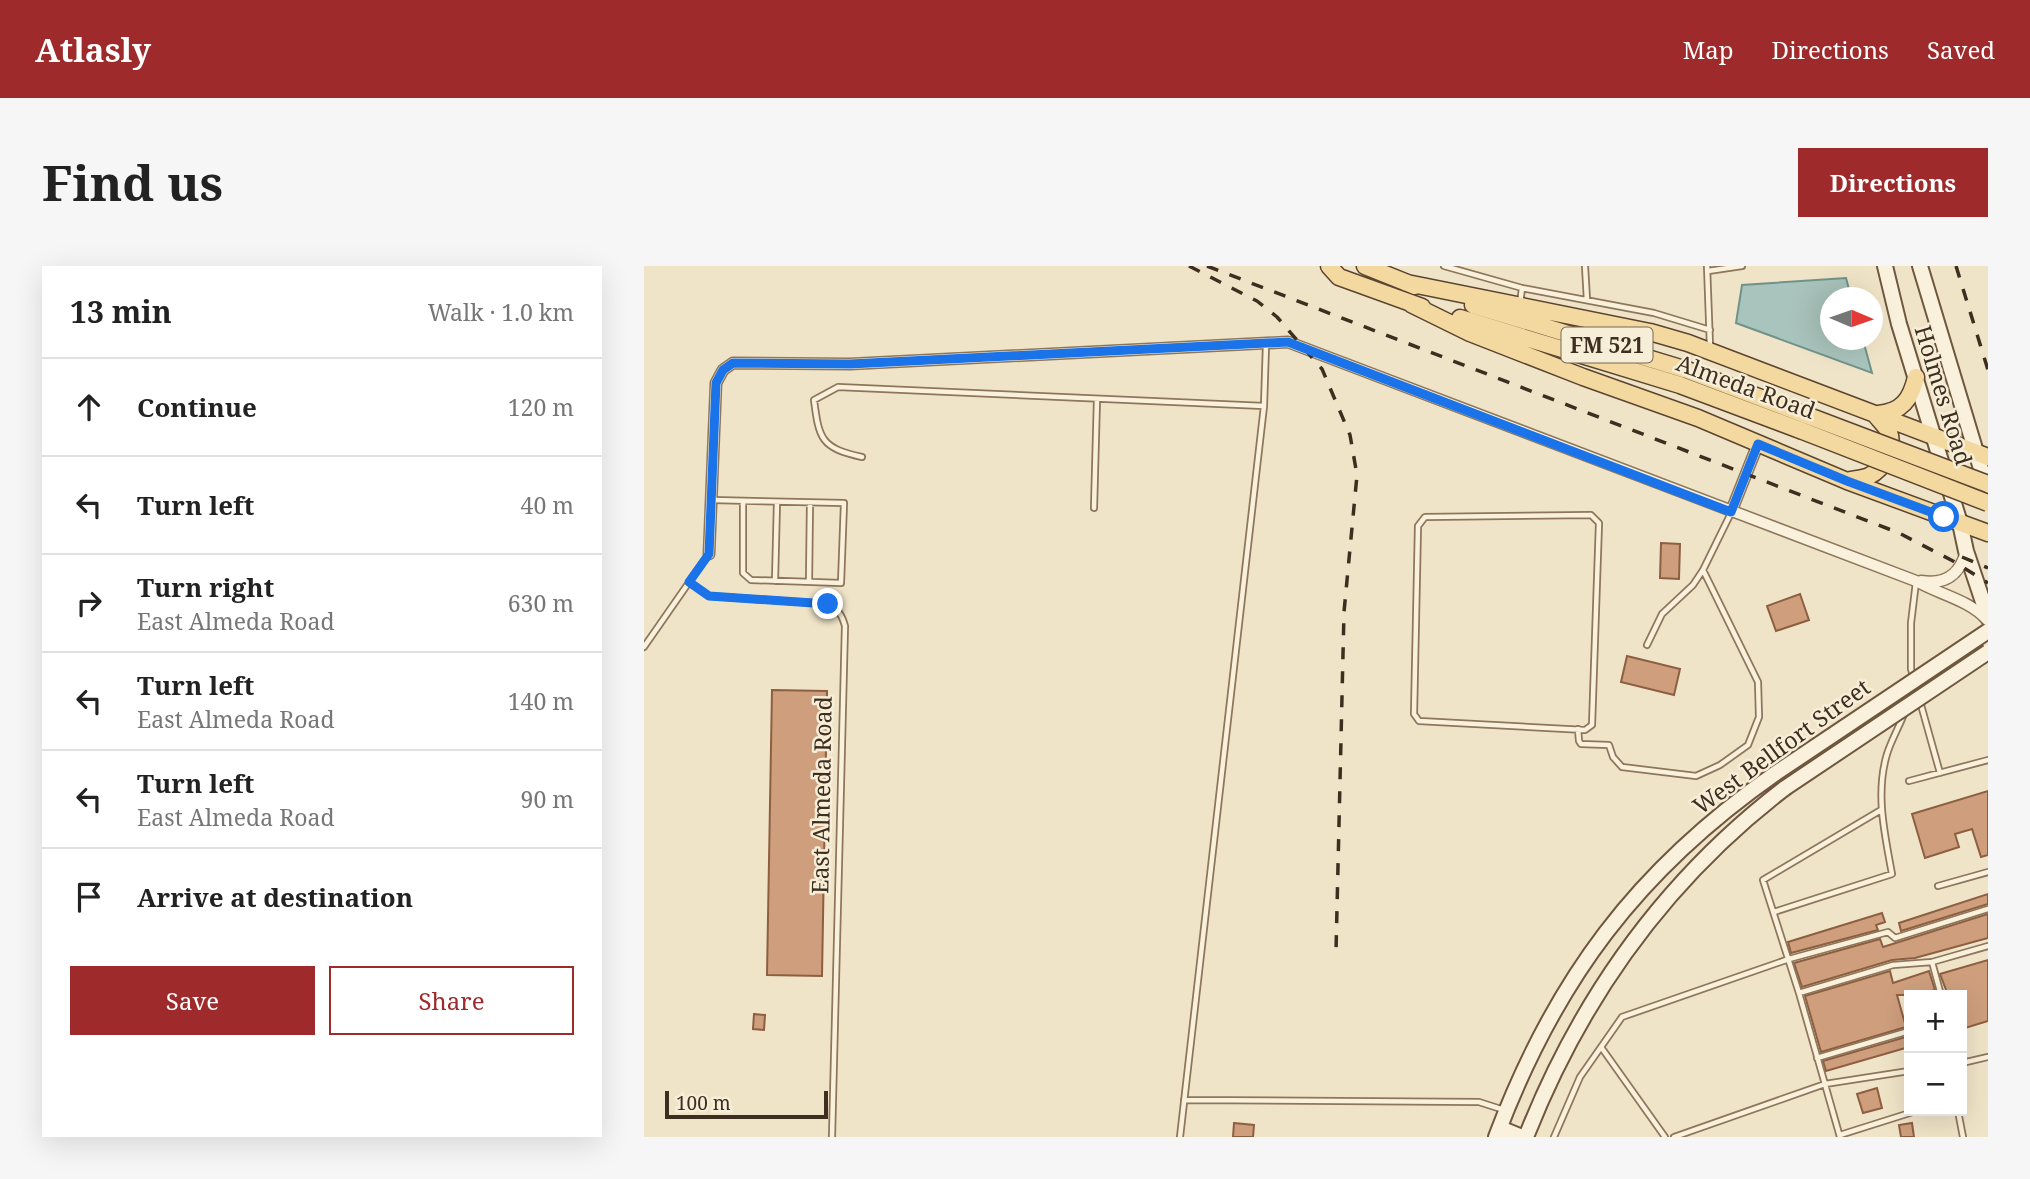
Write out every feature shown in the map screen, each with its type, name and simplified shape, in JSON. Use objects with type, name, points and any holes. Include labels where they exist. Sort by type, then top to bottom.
[{"type":"main road","name":"Almeda Road","points":[[1329,266],[1339,276],[1411,304],[1803,423],[1988,484]]},
{"type":"main road","name":"Almeda Road","points":[[1364,266],[1465,303],[1688,370],[1988,503]]},
{"type":"main road","name":"Holmes Road","points":[[1885,266],[1899,324],[1988,619]]},
{"type":"main road","name":"Holmes Road","points":[[1920,266],[1982,455],[1988,492]]},
{"type":"main road","points":[[1407,283],[1650,332],[1710,350],[1982,455]]},
{"type":"main road","points":[[1411,304],[1470,332],[1583,377],[1698,418],[1847,481],[1988,533]]},
{"type":"main road","points":[[1875,414],[1893,411],[1906,402],[1913,391],[1916,377]]},
{"type":"main road","points":[[1847,481],[1867,477],[1876,471],[1888,456],[1891,442],[1888,432],[1875,414]]},
{"type":"main road","name":"West Bellfort Street","points":[[1498,1133],[1527,1062],[1552,1014],[1605,932],[1648,882],[1728,808],[1988,631]]},
{"type":"main road","name":"West Bellfort Street","points":[[1524,1137],[1578,1023],[1637,935],[1712,852],[1785,788],[1988,652]]},
{"type":"main road","points":[[1498,1133],[1524,1137]]},
{"type":"street","points":[[709,554],[716,383],[723,370],[733,363],[850,364],[1288,342],[1916,580],[1928,583],[1949,579],[1958,572],[1966,551]]},
{"type":"street","points":[[1731,512],[1758,444]]},
{"type":"street","points":[[1916,580],[1935,592],[1968,604],[1988,619]]},
{"type":"lane","points":[[1444,266],[1522,288],[1654,313],[1710,330]]},
{"type":"lane","points":[[1585,266],[1587,300]]},
{"type":"lane","points":[[1710,350],[1708,269],[1742,266]]},
{"type":"lane","points":[[1519,305],[1522,288]]},
{"type":"lane","points":[[1180,1137],[1264,406],[1266,343]]},
{"type":"lane","points":[[862,457],[836,451],[818,430],[814,400],[838,387],[1264,406]]},
{"type":"lane","points":[[1094,508],[1097,399]]},
{"type":"lane","points":[[711,500],[844,503],[841,583],[751,580],[743,573],[743,501]]},
{"type":"lane","points":[[775,581],[777,502]]},
{"type":"lane","points":[[809,582],[810,503]]},
{"type":"lane","points":[[1647,645],[1662,614],[1693,584],[1703,570],[1731,512]]},
{"type":"lane","points":[[1591,515],[1599,523],[1592,725],[1585,730],[1578,729],[1419,721],[1413,714],[1418,526],[1424,517],[1591,515]]},
{"type":"lane","points":[[644,647],[709,554]]},
{"type":"lane","points":[[1578,729],[1581,744],[1609,745],[1613,757],[1622,767],[1696,776],[1720,765],[1748,745],[1759,717],[1759,682],[1703,570]]},
{"type":"lane","points":[[1916,580],[1911,669],[1940,773]]},
{"type":"lane","name":"East Almeda Road","points":[[689,582],[709,596],[828,604],[836,608],[845,626],[832,1137]]},
{"type":"lane","points":[[1774,912],[1892,874],[1881,810],[1887,755],[1916,686]]},
{"type":"lane","points":[[1909,781],[1988,760]]},
{"type":"lane","points":[[1881,810],[1763,880],[1840,1136],[1904,1115]]},
{"type":"lane","points":[[1938,886],[1988,872]]},
{"type":"lane","points":[[1554,1137],[1580,1077],[1622,1017],[1789,960],[1888,932],[1895,938],[1988,909]]},
{"type":"lane","points":[[1799,993],[1892,965],[1932,962],[1988,946]]},
{"type":"lane","points":[[1932,962],[1940,990]]},
{"type":"lane","points":[[1817,1058],[1904,1032]]},
{"type":"lane","points":[[1601,1047],[1665,1137]]},
{"type":"lane","points":[[1967,1062],[1988,1057]]},
{"type":"lane","points":[[1674,1137],[1825,1084],[1904,1072]]},
{"type":"lane","points":[[1184,1100],[1479,1102],[1506,1110]]},
{"type":"lane","points":[[1959,1116],[1964,1137]]},
{"type":"water","points":[[1846,278],[1848,287],[1820,287],[1820,350],[1866,350],[1872,373],[1736,323],[1742,285]]},
{"type":"building","points":[[1661,543],[1680,544],[1679,579],[1660,578]]},
{"type":"building","points":[[1800,594],[1809,620],[1776,631],[1767,606]]},
{"type":"building","points":[[1627,656],[1680,669],[1674,695],[1621,682]]},
{"type":"building","points":[[772,690],[827,691],[822,976],[767,975]]},
{"type":"building","points":[[1988,791],[1988,855],[1981,857],[1972,829],[1955,834],[1959,847],[1925,858],[1912,814]]},
{"type":"building","points":[[1988,894],[1988,904],[1901,931],[1899,923]]},
{"type":"building","points":[[1882,913],[1885,922],[1876,925],[1878,930],[1791,953],[1788,942]]},
{"type":"building","points":[[1988,914],[1988,938],[1915,958],[1892,960],[1802,987],[1794,963],[1880,939],[1883,947]]},
{"type":"building","points":[[1988,960],[1988,1021],[1967,1027],[1967,990],[1946,990],[1940,974]]},
{"type":"building","points":[[1890,971],[1893,983],[1929,971],[1935,990],[1904,990],[1904,995],[1897,995],[1904,1028],[1821,1052],[1805,996]]},
{"type":"building","points":[[754,1014],[765,1015],[764,1030],[753,1029]]},
{"type":"building","points":[[1904,1037],[1904,1048],[1826,1071],[1823,1061]]},
{"type":"building","points":[[1877,1088],[1882,1108],[1863,1113],[1857,1094]]},
{"type":"building","points":[[1234,1123],[1254,1125],[1253,1137],[1233,1137]]},
{"type":"building","points":[[1912,1123],[1914,1137],[1901,1137],[1899,1125]]},
{"type":"railway","points":[[1189,266],[1257,301],[1277,317],[1322,369],[1350,435],[1357,475],[1344,612],[1336,951]]},
{"type":"railway","points":[[1207,266],[1899,533],[1988,583]]},
{"type":"railway","points":[[1956,266],[1988,370]]},
{"type":"railway","points":[[1962,557],[1988,568]]},
{"type":"route","points":[[828,604],[709,596],[689,582],[709,554],[716,383],[723,370],[733,363],[850,364],[1288,342],[1731,512],[1758,444],[1944,517]]}]
